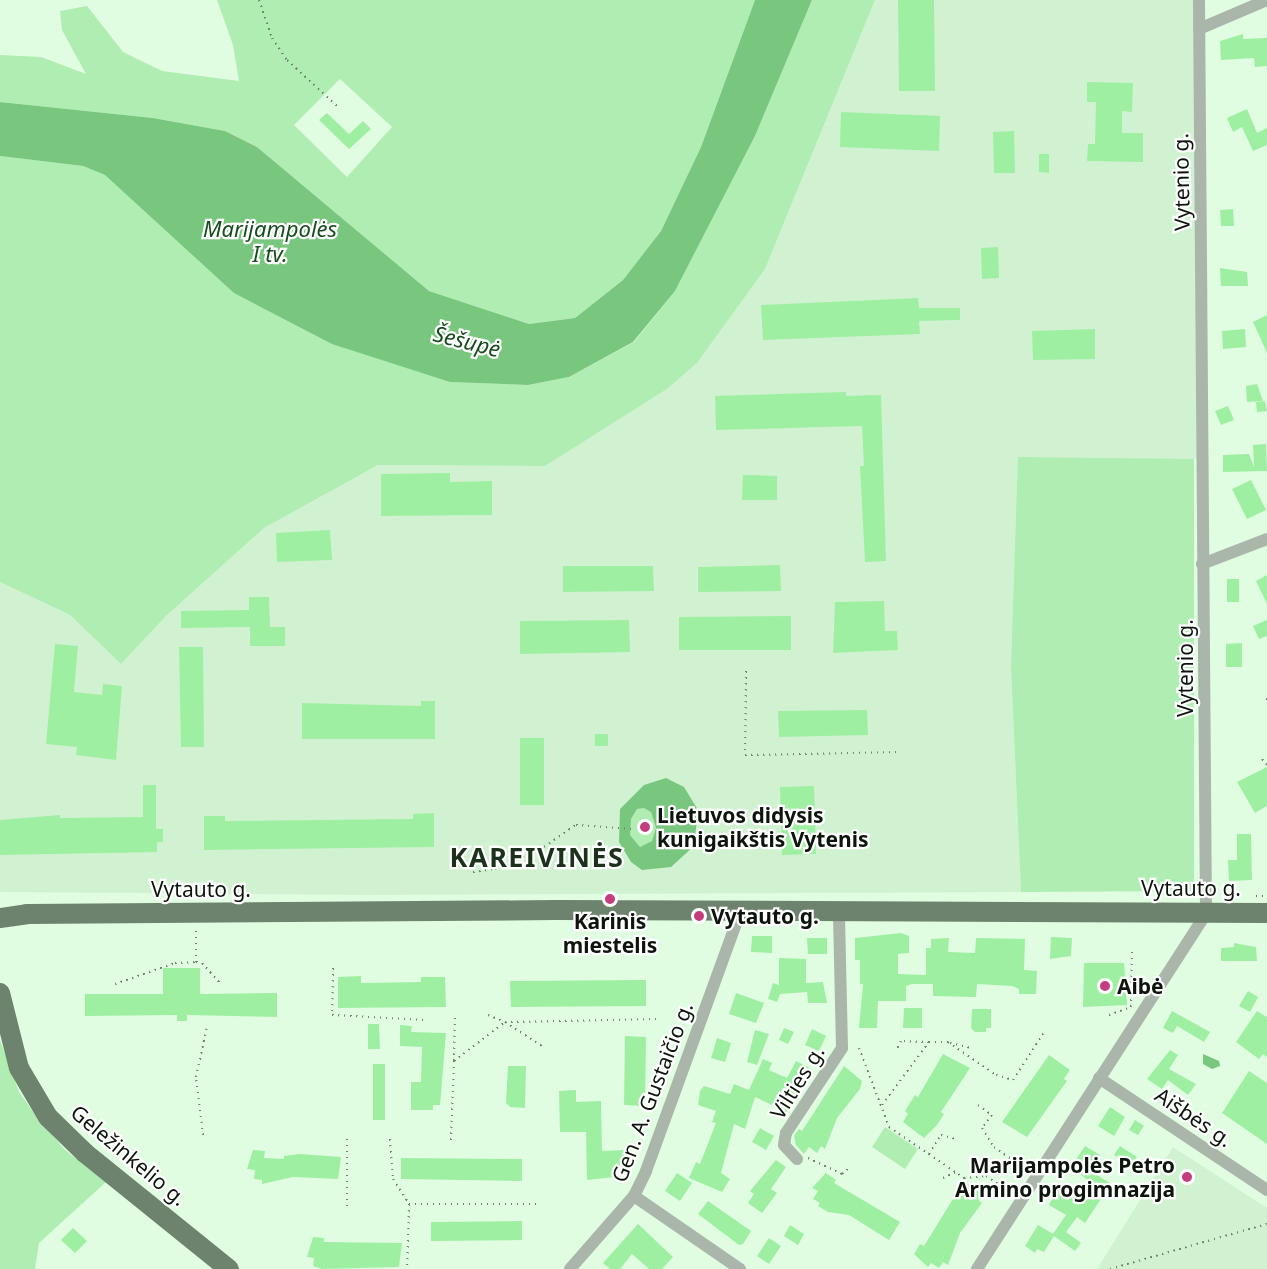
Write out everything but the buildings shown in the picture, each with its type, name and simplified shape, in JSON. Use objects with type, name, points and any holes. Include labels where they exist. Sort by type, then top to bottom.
[{"type":"main road","name":"Vytauto g.","points":[[0,918],[27,914],[741,910],[1267,913]]},
{"type":"main road","name":"Geležinkelio g.","points":[[0,993],[19,1068],[48,1117],[85,1153],[229,1269]]},
{"type":"street","name":"Vytenio g.","points":[[1199,0],[1206,913]]},
{"type":"street","points":[[1199,29],[1267,0]]},
{"type":"street","points":[[1202,564],[1267,540]]},
{"type":"street","name":"Gen. A. Gustaičio g.","points":[[570,1269],[634,1196],[741,910]]},
{"type":"street","name":"Vilties g.","points":[[797,1159],[784,1145],[786,1133],[842,1048],[839,911]]},
{"type":"street","points":[[977,1269],[1206,913]]},
{"type":"street","name":"Aišbės g.","points":[[1099,1078],[1267,1190]]},
{"type":"street","points":[[634,1196],[740,1269]]},
{"type":"path","points":[[258,0],[272,38],[287,60],[337,105]]},
{"type":"path","points":[[746,671],[745,755],[898,752]]},
{"type":"path","points":[[1262,759],[1267,765]]},
{"type":"path","points":[[473,872],[495,869],[544,847],[576,825],[633,829]]},
{"type":"path","points":[[196,913],[196,962]]},
{"type":"path","points":[[1109,1015],[1131,1007],[1132,950]]},
{"type":"path","points":[[115,984],[175,963],[196,962],[202,963],[220,982]]},
{"type":"path","points":[[333,968],[332,1015],[425,1020]]},
{"type":"path","points":[[488,1015],[505,1022],[543,1046]]},
{"type":"path","points":[[451,1140],[455,1017]]},
{"type":"path","points":[[454,1061],[505,1022],[657,1019]]},
{"type":"path","points":[[203,1135],[196,1077],[207,1027]]},
{"type":"path","points":[[948,1042],[996,1075],[1013,1080],[1046,1031]]},
{"type":"path","points":[[897,1049],[901,1041],[948,1042],[971,1048]]},
{"type":"path","points":[[882,1105],[928,1042]]},
{"type":"path","points":[[859,1048],[889,1127],[964,1178],[986,1176],[1022,1199]]},
{"type":"path","points":[[978,1105],[992,1115],[982,1128],[994,1147],[1036,1176]]},
{"type":"path","points":[[929,1154],[941,1135],[956,1139]]},
{"type":"path","points":[[347,1139],[347,1211]]},
{"type":"path","points":[[390,1139],[393,1179],[409,1204],[406,1269]]},
{"type":"path","points":[[797,1159],[803,1156],[842,1174],[848,1169]]},
{"type":"path","points":[[943,1178],[956,1172]]},
{"type":"path","points":[[409,1204],[537,1204]]},
{"type":"path","points":[[1110,1269],[1267,1224]]},
{"type":"shaded area","points":[[217,0],[755,0],[701,147],[661,231],[623,280],[575,318],[529,324],[429,291],[257,147],[225,131],[153,118],[0,102],[0,55],[41,57],[86,74],[62,30],[60,11],[87,6],[123,52],[162,71],[239,81],[233,45]],"holes":[[[340,79],[392,127],[347,177],[294,125]]]},
{"type":"shaded area","points":[[812,0],[875,0],[765,269],[697,363],[667,389],[545,466],[378,465],[264,528],[166,616],[121,664],[70,615],[0,582],[0,156],[83,166],[105,175],[143,207],[450,382],[528,385],[569,377],[634,342],[675,291],[755,136]]},
{"type":"shaded area","points":[[875,0],[1199,0],[1203,455],[1194,459],[1011,668],[1021,892],[365,895],[0,892],[0,582],[70,615],[121,664],[166,616],[264,528],[378,465],[545,466],[667,389],[697,363],[765,269]]},
{"type":"shaded area","points":[[1018,457],[1194,459],[1194,891],[1021,892],[1011,668]]},
{"type":"shaded area","points":[[644,808],[651,812],[656,828],[652,841],[640,847],[630,835],[631,819],[637,809]]},
{"type":"shaded area","points":[[0,1040],[19,1092],[34,1113],[65,1150],[106,1182],[39,1243],[35,1269],[0,1269]]},
{"type":"shaded area","points":[[885,1127],[918,1149],[905,1169],[872,1147]]},
{"type":"shaded area","name":"Marijampolės Petro Armino progimnazija","points":[[1173,1147],[1267,1208],[1267,1269],[1097,1269]]},
{"type":"water","name":"Marijampolės I tv.","points":[[755,0],[812,0],[755,136],[675,291],[633,342],[569,377],[528,385],[450,382],[332,344],[234,293],[105,175],[83,166],[0,156],[0,102],[153,118],[225,131],[257,147],[429,291],[529,324],[575,318],[623,280],[661,231],[701,147]]},
{"type":"water","points":[[666,778],[684,787],[698,810],[694,846],[671,867],[642,870],[631,862],[619,842],[620,809],[644,785]],"holes":[[[644,808],[651,812],[656,828],[652,841],[640,847],[630,835],[631,819],[637,809]]]},
{"type":"water","points":[[1203,1054],[1219,1061],[1220,1066],[1212,1069],[1203,1064]]},
{"type":"place","name":"Lietuvos didysis kunigaikštis Vytenis","points":[[645,827]]},
{"type":"place","name":"Karinis miestelis","points":[[610,899]]},
{"type":"place","name":"Vytauto g.","points":[[699,916]]},
{"type":"place","name":"Aibė","points":[[1105,986]]},
{"type":"place","name":"Marijampolės Petro Armino progimnazija","points":[[1187,1177]]},
{"type":"district","name":"KAREIVINĖS","points":[[537,857]]},
{"type":"water label","name":"Šešupė","points":[[467,341]]}]
